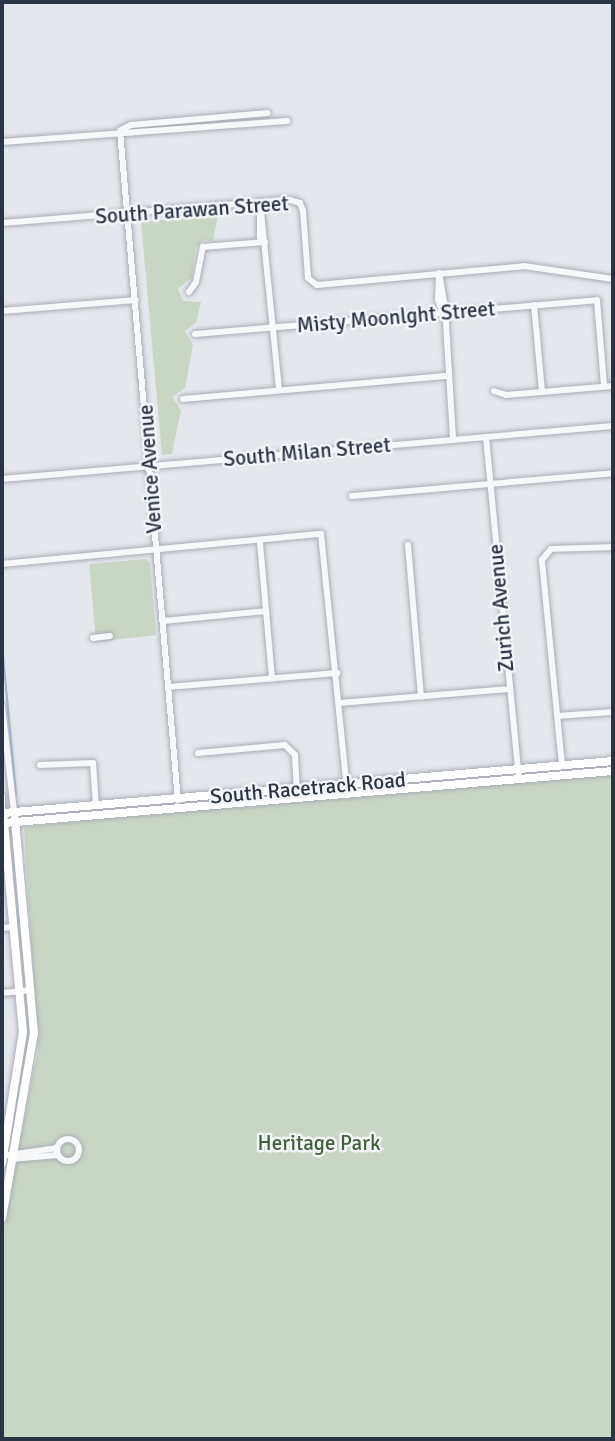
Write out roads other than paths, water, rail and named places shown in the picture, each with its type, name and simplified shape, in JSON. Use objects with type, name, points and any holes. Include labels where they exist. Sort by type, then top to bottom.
[{"type":"main road","name":"South Racetrack Road","points":[[3,818],[15,822],[179,808],[518,769],[613,761]]},
{"type":"main road","name":"South Racetrack Road","points":[[3,818],[14,812],[297,789],[347,789],[613,771]]},
{"type":"main road","points":[[2,1218],[32,1055],[31,990],[14,812]]},
{"type":"main road","points":[[2,1158],[22,1046],[20,991],[5,863],[3,818]]},
{"type":"street","points":[[120,131],[134,124],[267,113]]},
{"type":"street","points":[[2,142],[120,131],[132,134],[287,121]]},
{"type":"street","name":"Venice Avenue","points":[[120,131],[179,808]]},
{"type":"street","points":[[260,202],[260,237],[265,243],[279,390]]},
{"type":"street","name":"South Parawan Street","points":[[2,223],[260,202],[300,202],[311,284],[439,273]]},
{"type":"street","points":[[188,292],[196,282],[203,247],[265,243]]},
{"type":"street","points":[[439,273],[536,267],[613,279]]},
{"type":"street","points":[[439,273],[443,279],[443,313],[453,439]]},
{"type":"street","points":[[2,311],[136,300]]},
{"type":"street","name":"Misty Moonlght Street","points":[[195,334],[597,300],[604,386]]},
{"type":"street","points":[[534,305],[542,392]]},
{"type":"street","points":[[183,399],[448,376]]},
{"type":"street","points":[[494,391],[506,395],[613,386]]},
{"type":"street","name":"South Milan Street","points":[[2,479],[613,426]]},
{"type":"street","name":"Zurich Avenue","points":[[486,437],[519,779]]},
{"type":"street","points":[[352,496],[613,474]]},
{"type":"street","points":[[2,564],[260,543],[321,534],[347,789]]},
{"type":"street","points":[[260,543],[272,678]]},
{"type":"street","points":[[408,545],[421,696]]},
{"type":"street","points":[[562,765],[544,553],[613,546]]},
{"type":"street","points":[[163,621],[266,611]]},
{"type":"street","points":[[93,638],[110,636]]},
{"type":"street","points":[[168,687],[337,673]]},
{"type":"street","points":[[340,703],[509,689]]},
{"type":"street","points":[[2,706],[14,812]]},
{"type":"street","points":[[557,716],[613,712]]},
{"type":"street","points":[[198,753],[285,745],[295,755],[297,789]]},
{"type":"street","points":[[40,765],[93,763],[96,806]]},
{"type":"street","points":[[2,796],[3,818]]},
{"type":"street","points":[[2,928],[13,927]]},
{"type":"street","points":[[2,993],[31,990]]},
{"type":"street","points":[[2,1158],[58,1152]]},
{"type":"waterway","points":[[2,644],[16,794]]},
{"type":"park label","name":"Heritage Park","points":[[319,1143]]}]
